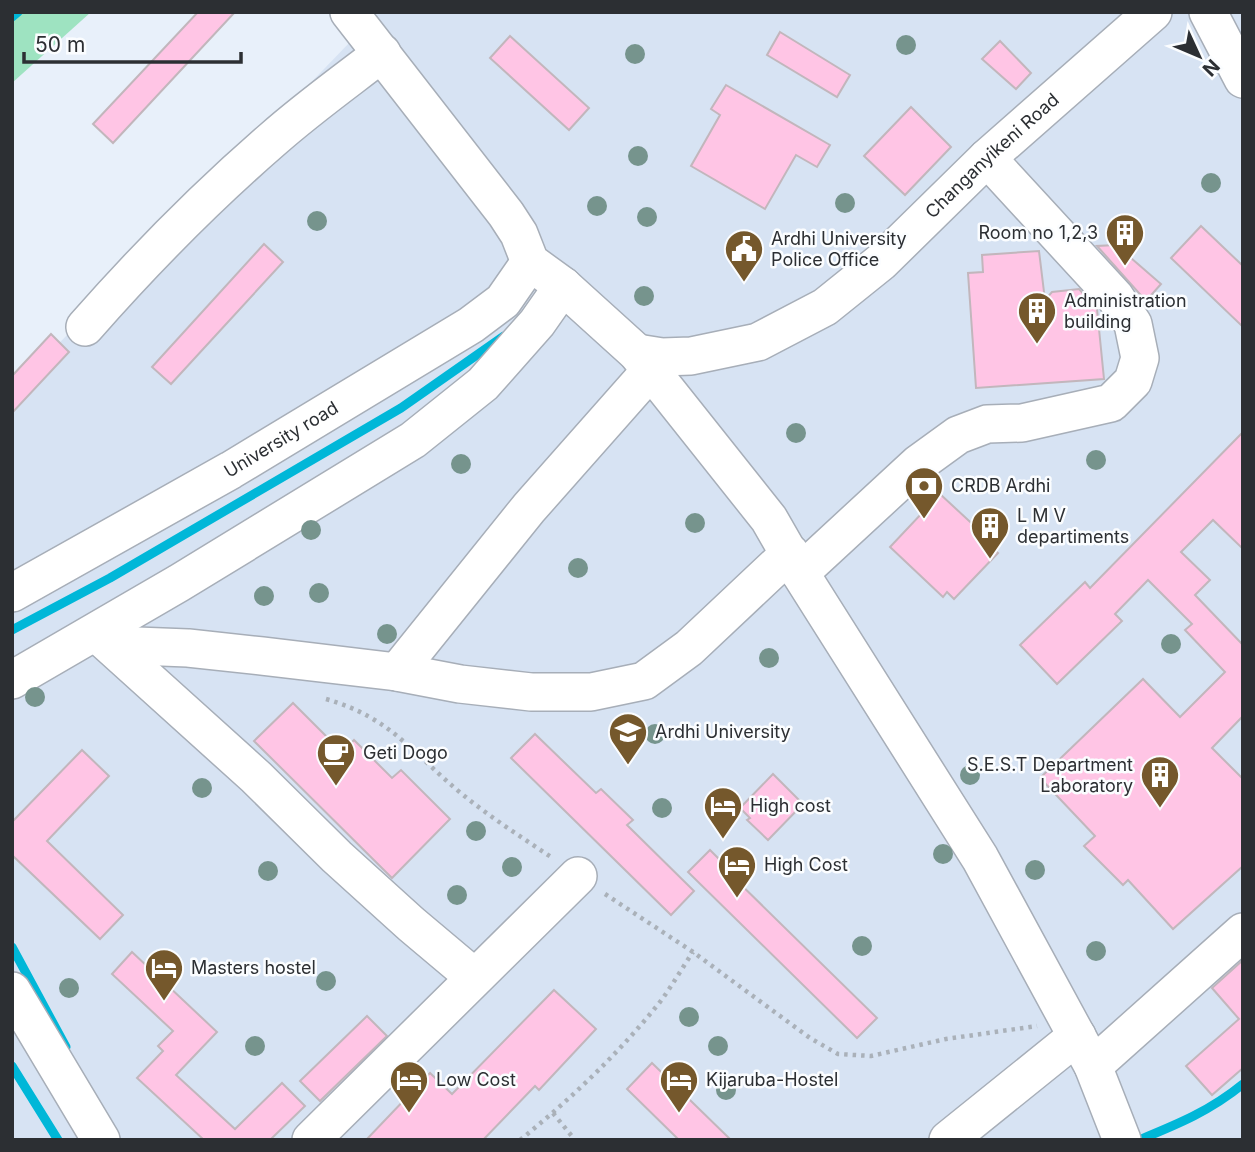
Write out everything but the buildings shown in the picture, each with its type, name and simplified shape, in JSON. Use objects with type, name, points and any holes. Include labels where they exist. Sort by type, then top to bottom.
[{"type":"street","points":[[349,12],[506,214],[519,234],[530,262],[563,286],[644,361],[748,491],[980,858],[1085,1051],[1122,1140]]},
{"type":"street","name":"Changanyikeni Road","points":[[644,361],[691,356],[758,342],[825,307],[881,262],[987,158],[1153,12]]},
{"type":"street","points":[[1208,12],[1243,79]]},
{"type":"street","points":[[85,327],[164,242],[224,183],[274,137],[382,53]]},
{"type":"street","points":[[103,639],[397,672],[460,684],[531,692],[592,692],[644,681],[958,435],[987,424],[1022,423],[1111,403],[1133,381],[1140,358],[1133,324],[1115,297],[987,158]]},
{"type":"street","name":"University road","points":[[12,593],[231,470],[471,325],[503,301],[530,262]]},
{"type":"street","points":[[12,680],[103,639],[414,440],[483,384],[537,323],[563,286]]},
{"type":"street","points":[[397,672],[644,361]]},
{"type":"street","points":[[103,639],[256,777],[346,866],[474,977]]},
{"type":"street","points":[[311,1140],[578,876]]},
{"type":"street","points":[[948,1140],[1085,1051],[1243,932]]},
{"type":"street","points":[[12,991],[101,1140]]},
{"type":"path","points":[[520,1140],[554,1113],[618,1050],[661,1000],[693,952]]},
{"type":"path","points":[[554,1113],[575,1140]]},
{"type":"shaded area","name":"Ardhi University","points":[[379,12],[1243,12],[1243,1140],[12,1140],[12,392]]},
{"type":"green space","points":[[12,12],[91,12],[12,83]]},
{"type":"waterway","points":[[12,17],[18,12]]},
{"type":"waterway","points":[[12,630],[110,578],[401,408],[504,336]]},
{"type":"waterway","points":[[12,947],[66,1047]]},
{"type":"waterway","points":[[12,1066],[58,1140]]},
{"type":"waterway","points":[[1139,1140],[1206,1109],[1243,1084]]},
{"type":"place","name":"Room no 1,2,3","points":[[1125,267]]},
{"type":"place","name":"Ardhi University Police Office","points":[[744,283]]},
{"type":"place","name":"Administration building","points":[[1037,345]]},
{"type":"place","name":"CRDB Ardhi","points":[[924,520]]},
{"type":"place","name":"L M V departiments","points":[[990,560]]},
{"type":"place","name":"Ardhi University","points":[[628,766]]},
{"type":"place","name":"Geti Dogo","points":[[336,787]]},
{"type":"place","name":"S.E.S.T Department Laboratory","points":[[1160,809]]},
{"type":"place","name":"High cost","points":[[723,840]]},
{"type":"place","name":"High Cost","points":[[737,899]]},
{"type":"place","name":"Masters hostel","points":[[164,1002]]},
{"type":"place","name":"Low Cost","points":[[409,1114]]},
{"type":"place","name":"Kijaruba-Hostel","points":[[679,1114]]}]
